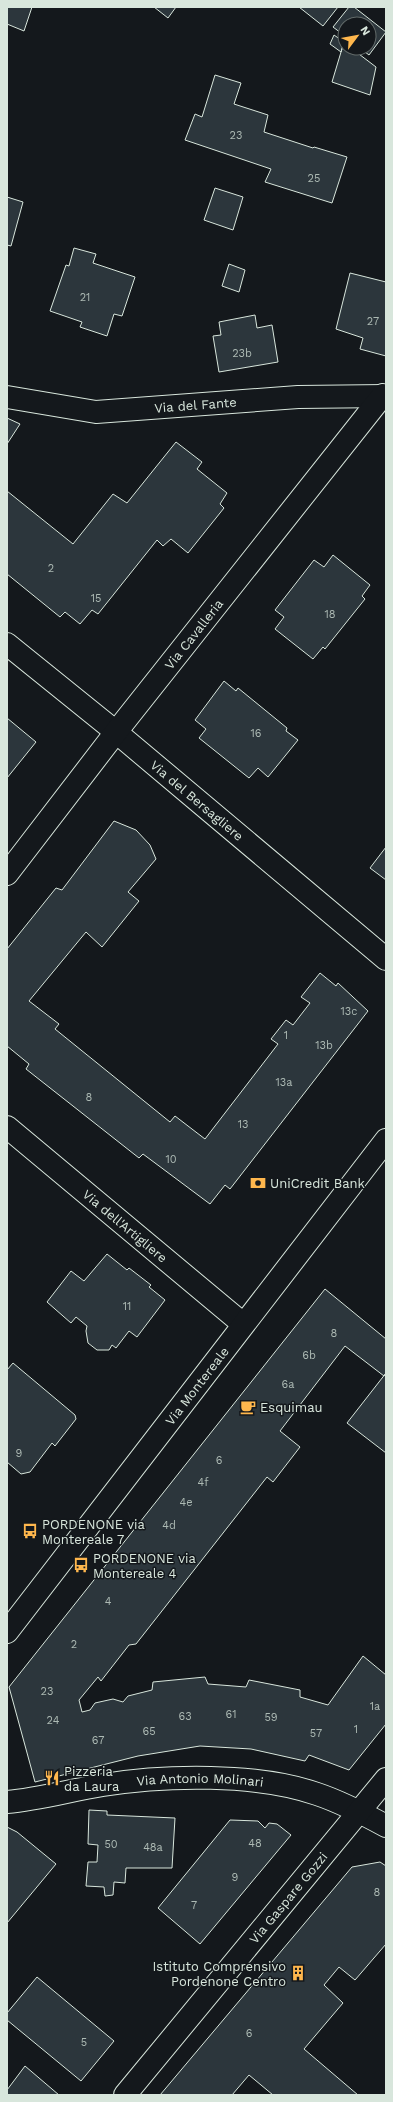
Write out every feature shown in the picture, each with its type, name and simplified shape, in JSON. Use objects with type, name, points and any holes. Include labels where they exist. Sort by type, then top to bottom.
[{"type":"street","name":"Via del Fante","points":[[7,397],[96,412],[298,397],[385,395]]},
{"type":"street","name":"Via Cavalleria","points":[[7,874],[116,732],[385,395]]},
{"type":"street","name":"Via del Bersagliere","points":[[7,644],[116,732],[386,959]]},
{"type":"street","name":"Via dell'Artigliere","points":[[7,1127],[243,1324]]},
{"type":"street","name":"Via Montereale","points":[[7,1632],[386,1140]]},
{"type":"street","name":"Via Antonio Molinari","points":[[7,1802],[39,1799],[102,1785],[144,1780],[187,1778],[240,1780],[283,1785],[317,1794],[358,1811],[386,1826]]},
{"type":"street","name":"Via Gaspare Gozzi","points":[[125,2095],[358,1811],[386,1779]]},
{"type":"building","points":[[7,7],[32,7],[24,31],[7,24]]},
{"type":"building","points":[[154,7],[176,7],[168,18]]},
{"type":"building","points":[[299,7],[338,7],[323,26]]},
{"type":"building","points":[[349,7],[354,7],[366,16],[342,16]]},
{"type":"building","points":[[337,22],[337,30],[333,27]]},
{"type":"building","points":[[377,25],[386,32],[377,44]]},
{"type":"building","points":[[334,35],[337,37],[337,49],[330,44]]},
{"type":"building","points":[[340,56],[362,56],[376,67],[370,95],[332,82]]},
{"type":"building","points":[[215,75],[241,83],[234,104],[268,115],[264,132],[347,157],[332,203],[265,182],[271,169],[185,140],[195,114],[202,117]]},
{"type":"building","points":[[215,188],[243,197],[233,230],[204,220]]},
{"type":"building","points":[[7,197],[23,202],[11,246],[7,245]]},
{"type":"building","points":[[74,248],[96,254],[93,263],[135,277],[122,316],[114,314],[107,336],[80,327],[82,322],[50,311],[66,265],[69,266]]},
{"type":"building","points":[[229,264],[245,270],[239,292],[222,286]]},
{"type":"building","points":[[350,273],[386,282],[386,356],[360,349],[363,338],[336,329]]},
{"type":"building","points":[[255,315],[257,328],[272,325],[278,362],[219,372],[213,336],[221,335],[219,322]]},
{"type":"building","points":[[7,418],[20,424],[7,444]]},
{"type":"building","points":[[176,442],[202,462],[197,469],[227,493],[220,504],[224,508],[188,553],[171,539],[163,546],[157,540],[98,614],[92,610],[80,624],[65,612],[60,617],[7,574],[7,491],[73,544],[113,494],[127,503]]},
{"type":"building","points":[[333,555],[370,585],[362,596],[365,599],[325,649],[323,647],[313,659],[275,629],[284,617],[275,610],[314,560],[324,567]]},
{"type":"building","points":[[224,681],[236,691],[238,688],[287,728],[286,731],[298,740],[268,777],[258,768],[249,778],[199,738],[206,729],[195,720]]},
{"type":"building","points":[[7,718],[36,742],[7,778]]},
{"type":"building","points":[[114,821],[136,830],[150,845],[156,859],[128,892],[139,901],[102,947],[86,932],[29,1001],[59,1024],[55,1029],[170,1122],[175,1116],[205,1139],[278,1044],[271,1039],[286,1020],[293,1025],[310,1003],[301,997],[320,973],[336,986],[338,983],[368,1011],[230,1189],[225,1185],[210,1204],[143,1154],[139,1158],[26,1069],[29,1064],[7,1046],[7,949],[56,888],[62,890]]},
{"type":"building","points":[[386,847],[386,880],[370,868]]},
{"type":"building","points":[[107,1254],[127,1270],[129,1268],[151,1285],[149,1287],[165,1300],[137,1337],[129,1331],[116,1348],[112,1345],[109,1350],[97,1350],[88,1343],[86,1331],[87,1326],[76,1317],[71,1323],[47,1302],[71,1271],[84,1281]]},
{"type":"building","points":[[325,1289],[386,1339],[386,1373],[384,1376],[345,1346],[280,1431],[300,1447],[273,1482],[267,1477],[136,1644],[129,1645],[101,1681],[98,1677],[79,1700],[82,1712],[90,1710],[95,1703],[113,1699],[123,1702],[128,1696],[152,1690],[153,1682],[205,1677],[208,1684],[246,1687],[249,1680],[300,1690],[300,1697],[328,1705],[363,1656],[386,1675],[386,1724],[349,1770],[309,1755],[305,1761],[251,1749],[200,1746],[138,1756],[35,1782],[9,1687]]},
{"type":"building","points":[[13,1363],[75,1415],[76,1419],[55,1446],[52,1443],[30,1472],[21,1474],[7,1462],[7,1370]]},
{"type":"building","points":[[386,1373],[386,1453],[347,1423]]},
{"type":"building","points":[[89,1810],[107,1811],[107,1815],[175,1818],[172,1868],[126,1868],[125,1883],[114,1882],[113,1895],[105,1896],[104,1887],[86,1886],[88,1862],[97,1862],[98,1845],[88,1844]]},
{"type":"building","points":[[230,1820],[258,1821],[265,1828],[269,1823],[277,1824],[291,1835],[200,1944],[158,1908]]},
{"type":"building","points":[[7,1827],[17,1832],[56,1864],[7,1923]]},
{"type":"building","name":"Istituto Comprensivo Pordenone Centro","points":[[380,1862],[386,1866],[386,1944],[355,1980],[339,1967],[324,1985],[343,2003],[304,2049],[358,2095],[273,2095],[249,2075],[232,2095],[160,2095],[352,1867]]},
{"type":"building","points":[[37,1977],[114,2041],[81,2081],[7,2020],[7,2013]]},
{"type":"building","points":[[25,2066],[59,2095],[7,2095],[7,2090]]},
{"type":"place","name":"UniCredit Bank","points":[[258,1183]]},
{"type":"place","name":"Esquimau","points":[[248,1407]]},
{"type":"place","name":"PORDENONE via Montereale 7","points":[[30,1531]]},
{"type":"place","name":"PORDENONE via Montereale 4","points":[[81,1565]]},
{"type":"place","name":"Pizzeria da Laura","points":[[52,1778]]},
{"type":"place","name":"Istituto Comprensivo Pordenone Centro","points":[[298,1973]]}]
